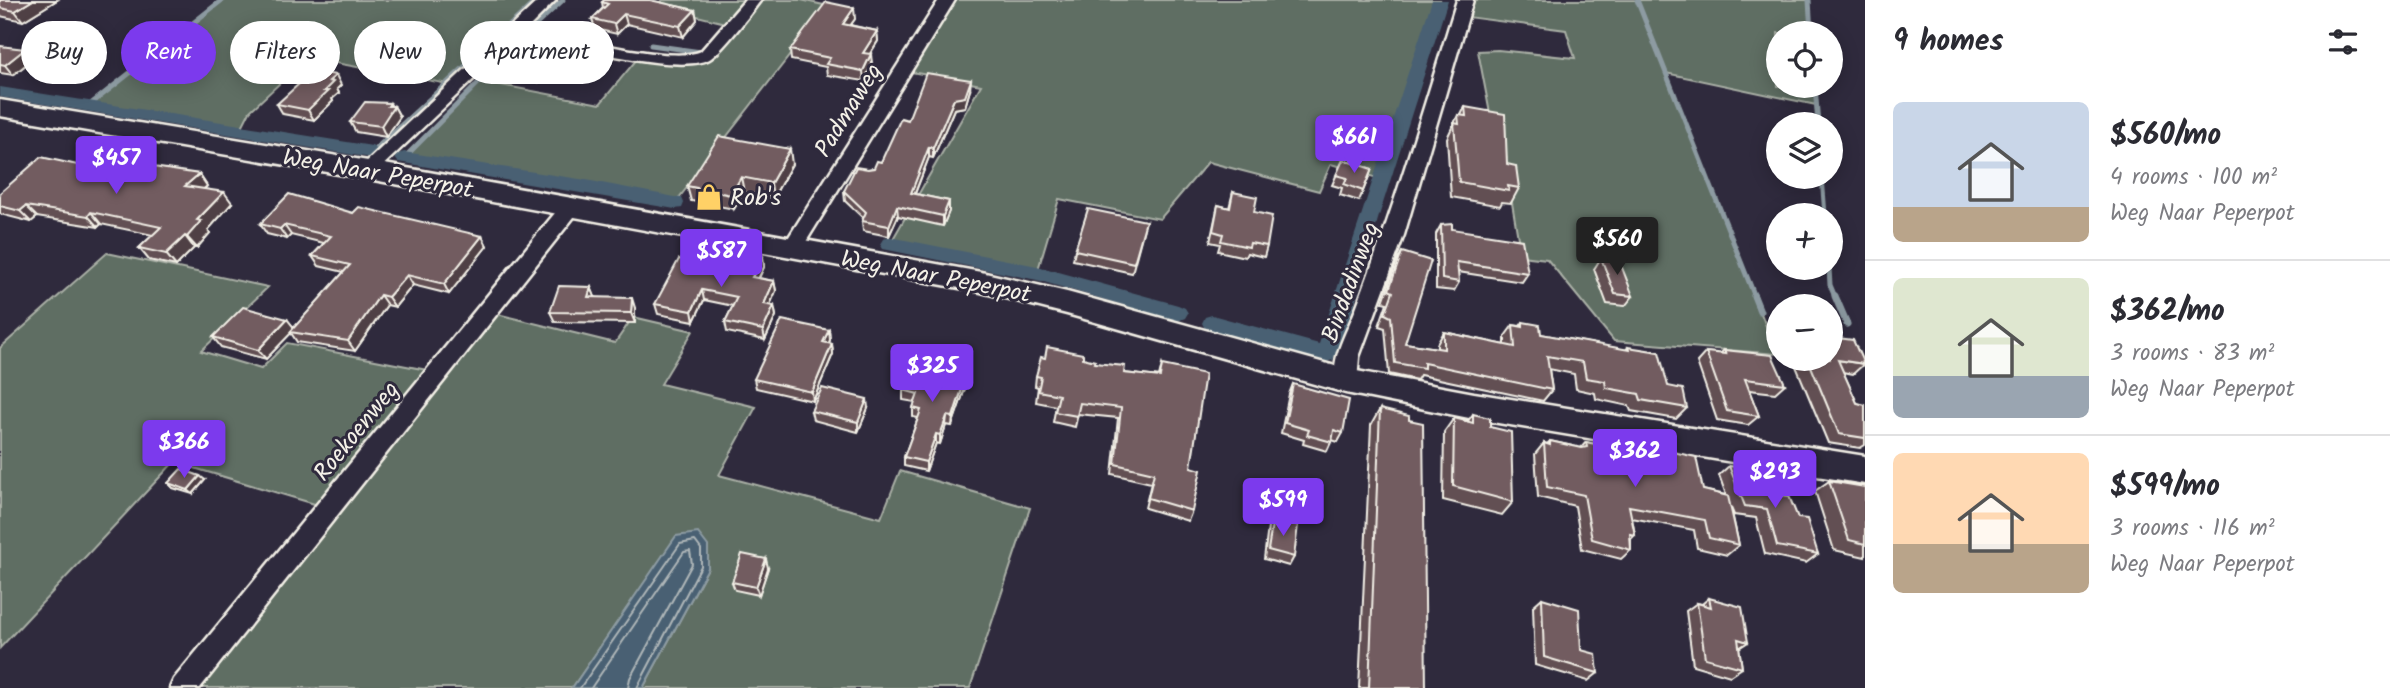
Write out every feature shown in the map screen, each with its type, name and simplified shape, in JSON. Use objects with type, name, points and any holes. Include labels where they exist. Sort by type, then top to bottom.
[{"type":"street","points":[[526,21],[548,0]]},
{"type":"street","points":[[614,49],[684,61],[707,54],[753,0]]},
{"type":"street","name":"Padmaweg","points":[[792,248],[947,0]]},
{"type":"street","name":"Bindadinweg","points":[[1346,381],[1348,357],[1394,234],[1465,0]]},
{"type":"street","points":[[369,170],[460,83]]},
{"type":"street","name":"Weg Naar Peperpot","points":[[0,108],[571,206],[993,285],[1346,381],[1474,406],[1865,470]]},
{"type":"street","name":"Roekoenweg","points":[[183,688],[571,206]]},
{"type":"green space","points":[[222,0],[537,0],[515,21],[460,21],[460,73],[448,84],[446,21],[354,21],[354,66],[340,64],[340,21],[230,21],[230,84],[279,84],[250,111],[240,131],[87,107],[121,80],[121,84],[216,84],[216,21],[196,21]]},
{"type":"green space","points":[[663,0],[745,0],[725,23],[657,6]]},
{"type":"green space","points":[[757,0],[801,0],[828,6],[675,203],[586,186],[404,158],[477,84],[496,84],[600,104],[637,59],[665,63],[699,60]]},
{"type":"green space","points":[[952,0],[1440,0],[1381,179],[1331,164],[1319,191],[1208,162],[1160,219],[1059,199],[1037,273],[890,244],[981,85],[906,71]]},
{"type":"green space","points":[[1471,0],[1809,0],[1810,21],[1766,21],[1766,94],[1666,73],[1766,326],[1766,353],[1614,341],[1547,259],[1521,256],[1499,126],[1492,124],[1478,51],[1498,50],[1575,58],[1566,30],[1467,17]]},
{"type":"green space","points":[[1783,98],[1816,98],[1816,105]]},
{"type":"green space","points":[[107,253],[268,287],[201,351],[261,369],[287,343],[427,370],[318,505],[174,462],[0,648],[0,348]]},
{"type":"green space","points":[[493,313],[615,343],[633,317],[693,331],[661,384],[756,407],[719,475],[881,518],[900,471],[1030,508],[970,688],[643,688],[708,568],[676,537],[572,688],[195,688]]},
{"type":"water","points":[[698,533],[708,546],[708,568],[643,688],[572,688],[676,536]]},
{"type":"building","points":[[0,0],[33,0],[15,11],[0,8]]},
{"type":"building","points":[[650,0],[695,10],[680,26],[624,14],[614,24],[614,21],[592,19],[608,4],[602,2]]},
{"type":"building","points":[[826,2],[854,8],[843,24],[877,31],[863,53],[871,54],[863,71],[826,64],[830,58],[790,50]]},
{"type":"building","points":[[0,46],[21,49],[21,52],[5,65],[0,64]]},
{"type":"building","points":[[926,73],[971,80],[965,97],[954,99],[933,148],[929,147],[911,193],[949,201],[943,216],[897,206],[889,226],[862,221],[866,212],[844,191],[856,167],[874,168],[877,161],[881,162],[901,118],[908,120]]},
{"type":"building","points":[[299,84],[331,84],[324,91],[328,91],[308,110],[277,104]]},
{"type":"building","points":[[365,102],[390,103],[388,106],[394,106],[381,126],[350,122]]},
{"type":"building","points":[[1465,107],[1505,114],[1507,164],[1516,166],[1519,188],[1508,186],[1509,191],[1459,182],[1454,123],[1459,124],[1458,115],[1466,116]]},
{"type":"building","points":[[719,136],[790,149],[771,183],[741,177],[731,195],[687,186]]},
{"type":"building","points":[[41,157],[91,168],[101,159],[199,174],[185,186],[224,192],[197,220],[201,221],[187,237],[166,254],[139,248],[161,227],[91,212],[88,216],[26,206],[20,211],[0,206],[0,193]]},
{"type":"building","points":[[1343,160],[1372,169],[1363,191],[1344,184],[1347,178],[1336,175]]},
{"type":"building","points":[[1233,192],[1257,197],[1254,212],[1272,216],[1267,246],[1250,243],[1249,247],[1221,241],[1223,234],[1213,231],[1218,205],[1230,208]]},
{"type":"building","points":[[289,194],[353,213],[359,207],[482,236],[444,284],[407,275],[388,297],[380,295],[348,341],[290,332],[350,265],[312,256],[331,236],[284,225],[280,229],[260,224]]},
{"type":"building","points":[[1088,209],[1146,221],[1134,263],[1075,250]]},
{"type":"building","points":[[1452,224],[1452,229],[1522,240],[1528,273],[1457,262],[1459,282],[1442,279],[1441,225]]},
{"type":"building","points":[[1402,252],[1431,261],[1405,343],[1444,349],[1444,332],[1515,347],[1513,325],[1523,327],[1523,322],[1540,325],[1541,334],[1629,350],[1628,347],[1659,352],[1668,386],[1683,389],[1687,408],[1641,400],[1639,394],[1606,388],[1605,381],[1586,378],[1583,362],[1547,356],[1552,390],[1424,363],[1424,368],[1395,363],[1391,317],[1385,314],[1393,292],[1389,290]]},
{"type":"building","points":[[745,254],[763,257],[752,277],[774,281],[764,304],[774,306],[763,330],[725,322],[737,297],[702,290],[692,311],[655,304],[679,259],[737,269]]},
{"type":"building","points":[[1601,258],[1619,260],[1633,296],[1615,294]]},
{"type":"building","points":[[559,286],[591,287],[588,297],[632,298],[631,313],[550,312]]},
{"type":"building","points":[[243,307],[287,319],[258,350],[213,337]]},
{"type":"building","points":[[782,320],[829,330],[823,342],[832,344],[812,392],[754,379]]},
{"type":"building","points":[[1843,339],[1853,340],[1864,364],[1843,361]]},
{"type":"building","points":[[1047,347],[1083,354],[1083,358],[1095,361],[1094,363],[1125,366],[1124,373],[1160,377],[1162,365],[1205,374],[1191,467],[1201,470],[1192,511],[1148,498],[1154,473],[1115,464],[1121,408],[1080,403],[1077,416],[1055,412],[1059,395],[1038,391],[1041,377],[1036,376]]},
{"type":"building","points":[[1724,350],[1766,354],[1766,371],[1779,371],[1785,384],[1745,379],[1759,416],[1727,411],[1706,352],[1726,354]]},
{"type":"building","points":[[937,363],[968,370],[953,417],[947,416],[940,435],[936,434],[926,462],[904,457],[921,410],[913,408],[918,394],[903,390],[913,364],[935,369]]},
{"type":"building","points":[[1813,371],[1843,371],[1857,403],[1865,405],[1865,438],[1839,434]]},
{"type":"building","points":[[1293,384],[1349,400],[1343,433],[1334,430],[1332,442],[1307,435],[1309,430],[1285,423]]},
{"type":"building","points":[[822,388],[867,399],[858,422],[811,411]]},
{"type":"building","points":[[1380,409],[1409,416],[1409,420],[1423,423],[1426,688],[1369,688]]},
{"type":"building","points":[[1473,414],[1490,418],[1490,427],[1511,432],[1513,502],[1453,486],[1454,418],[1473,423]]},
{"type":"building","points":[[1550,441],[1582,448],[1587,447],[1586,442],[1666,459],[1664,450],[1696,457],[1703,490],[1728,496],[1739,545],[1709,538],[1705,520],[1629,506],[1635,535],[1630,534],[1631,550],[1592,539],[1584,495],[1547,487],[1544,443],[1550,445]]},
{"type":"building","points":[[1729,466],[1761,470],[1771,494],[1789,496],[1798,518],[1807,519],[1818,554],[1777,546],[1767,509],[1745,506]]},
{"type":"building","points":[[181,469],[200,476],[188,490],[168,483]]},
{"type":"building","points":[[1829,481],[1865,487],[1865,544],[1849,540]]},
{"type":"building","points":[[1273,519],[1298,525],[1294,557],[1268,550]]},
{"type":"building","points":[[742,554],[766,559],[756,587],[732,582]]},
{"type":"building","points":[[1542,598],[1579,609],[1581,650],[1596,654],[1598,673],[1544,657]]},
{"type":"building","points":[[1709,598],[1742,607],[1748,642],[1738,639],[1742,668],[1705,658],[1697,603],[1711,607]]},
{"type":"waterway","points":[[87,107],[222,0]]},
{"type":"waterway","points":[[372,152],[537,0]]},
{"type":"waterway","points":[[540,21],[563,0]]},
{"type":"waterway","points":[[1212,323],[1326,354],[1344,306],[1369,219],[1440,0]]},
{"type":"waterway","points":[[1637,0],[1755,297]]},
{"type":"waterway","points":[[1809,0],[1810,21]]},
{"type":"waterway","points":[[651,45],[701,52],[703,49]]},
{"type":"waterway","points":[[404,158],[477,84]]},
{"type":"waterway","points":[[0,92],[372,152]]},
{"type":"waterway","points":[[1816,98],[1817,112]]},
{"type":"waterway","points":[[404,158],[586,186],[675,203]]},
{"type":"waterway","points":[[1823,189],[1824,203]]},
{"type":"waterway","points":[[890,244],[1037,273],[1178,313]]},
{"type":"waterway","points":[[1830,280],[1834,294]]},
{"type":"waterway","points":[[1754,296],[1760,311]]},
{"type":"waterway","points":[[1843,315],[1847,324]]},
{"type":"place","name":"Rob's","points":[[709,197]]}]
